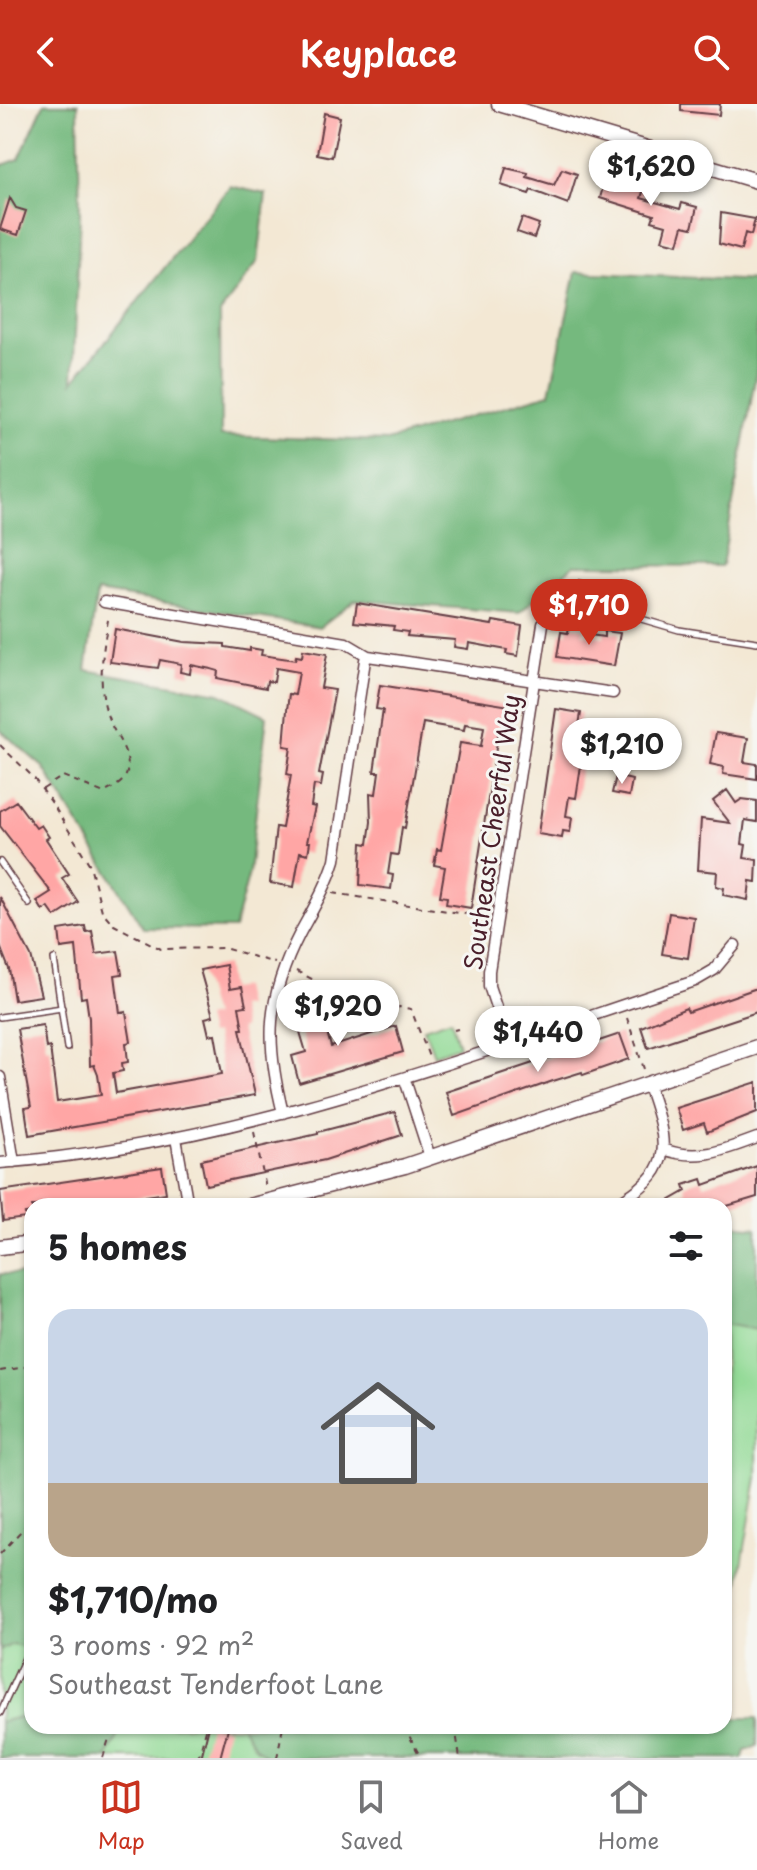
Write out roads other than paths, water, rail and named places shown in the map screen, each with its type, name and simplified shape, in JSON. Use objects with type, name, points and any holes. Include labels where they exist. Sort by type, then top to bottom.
[{"type":"street","points":[[499,104],[757,181]]},
{"type":"street","points":[[107,602],[346,643],[368,656],[613,693]]},
{"type":"street","name":"Southeast Cheerful Way","points":[[508,1043],[489,986],[543,624]]},
{"type":"street","points":[[283,1113],[270,1035],[273,998],[284,966],[323,891],[335,860],[362,675],[368,656]]},
{"type":"street","points":[[0,1163],[176,1138],[405,1080],[706,975],[735,945]]},
{"type":"street","points":[[280,1198],[430,1157],[757,1047]]},
{"type":"street","points":[[0,1077],[14,1162]]},
{"type":"street","points":[[405,1080],[430,1157]]},
{"type":"street","points":[[625,1198],[652,1179],[663,1149],[663,1136],[640,1087]]},
{"type":"street","points":[[176,1138],[187,1198]]},
{"type":"street","points":[[663,1149],[688,1156],[706,1155],[757,1138]]},
{"type":"street","points":[[0,1247],[24,1244]]},
{"type":"lane","points":[[631,616],[679,630],[757,642]]},
{"type":"lane","points":[[0,862],[29,904]]},
{"type":"lane","points":[[54,959],[67,1048]]},
{"type":"lane","points":[[0,1017],[62,1008]]},
{"type":"lane","points":[[0,1713],[24,1660]]}]
